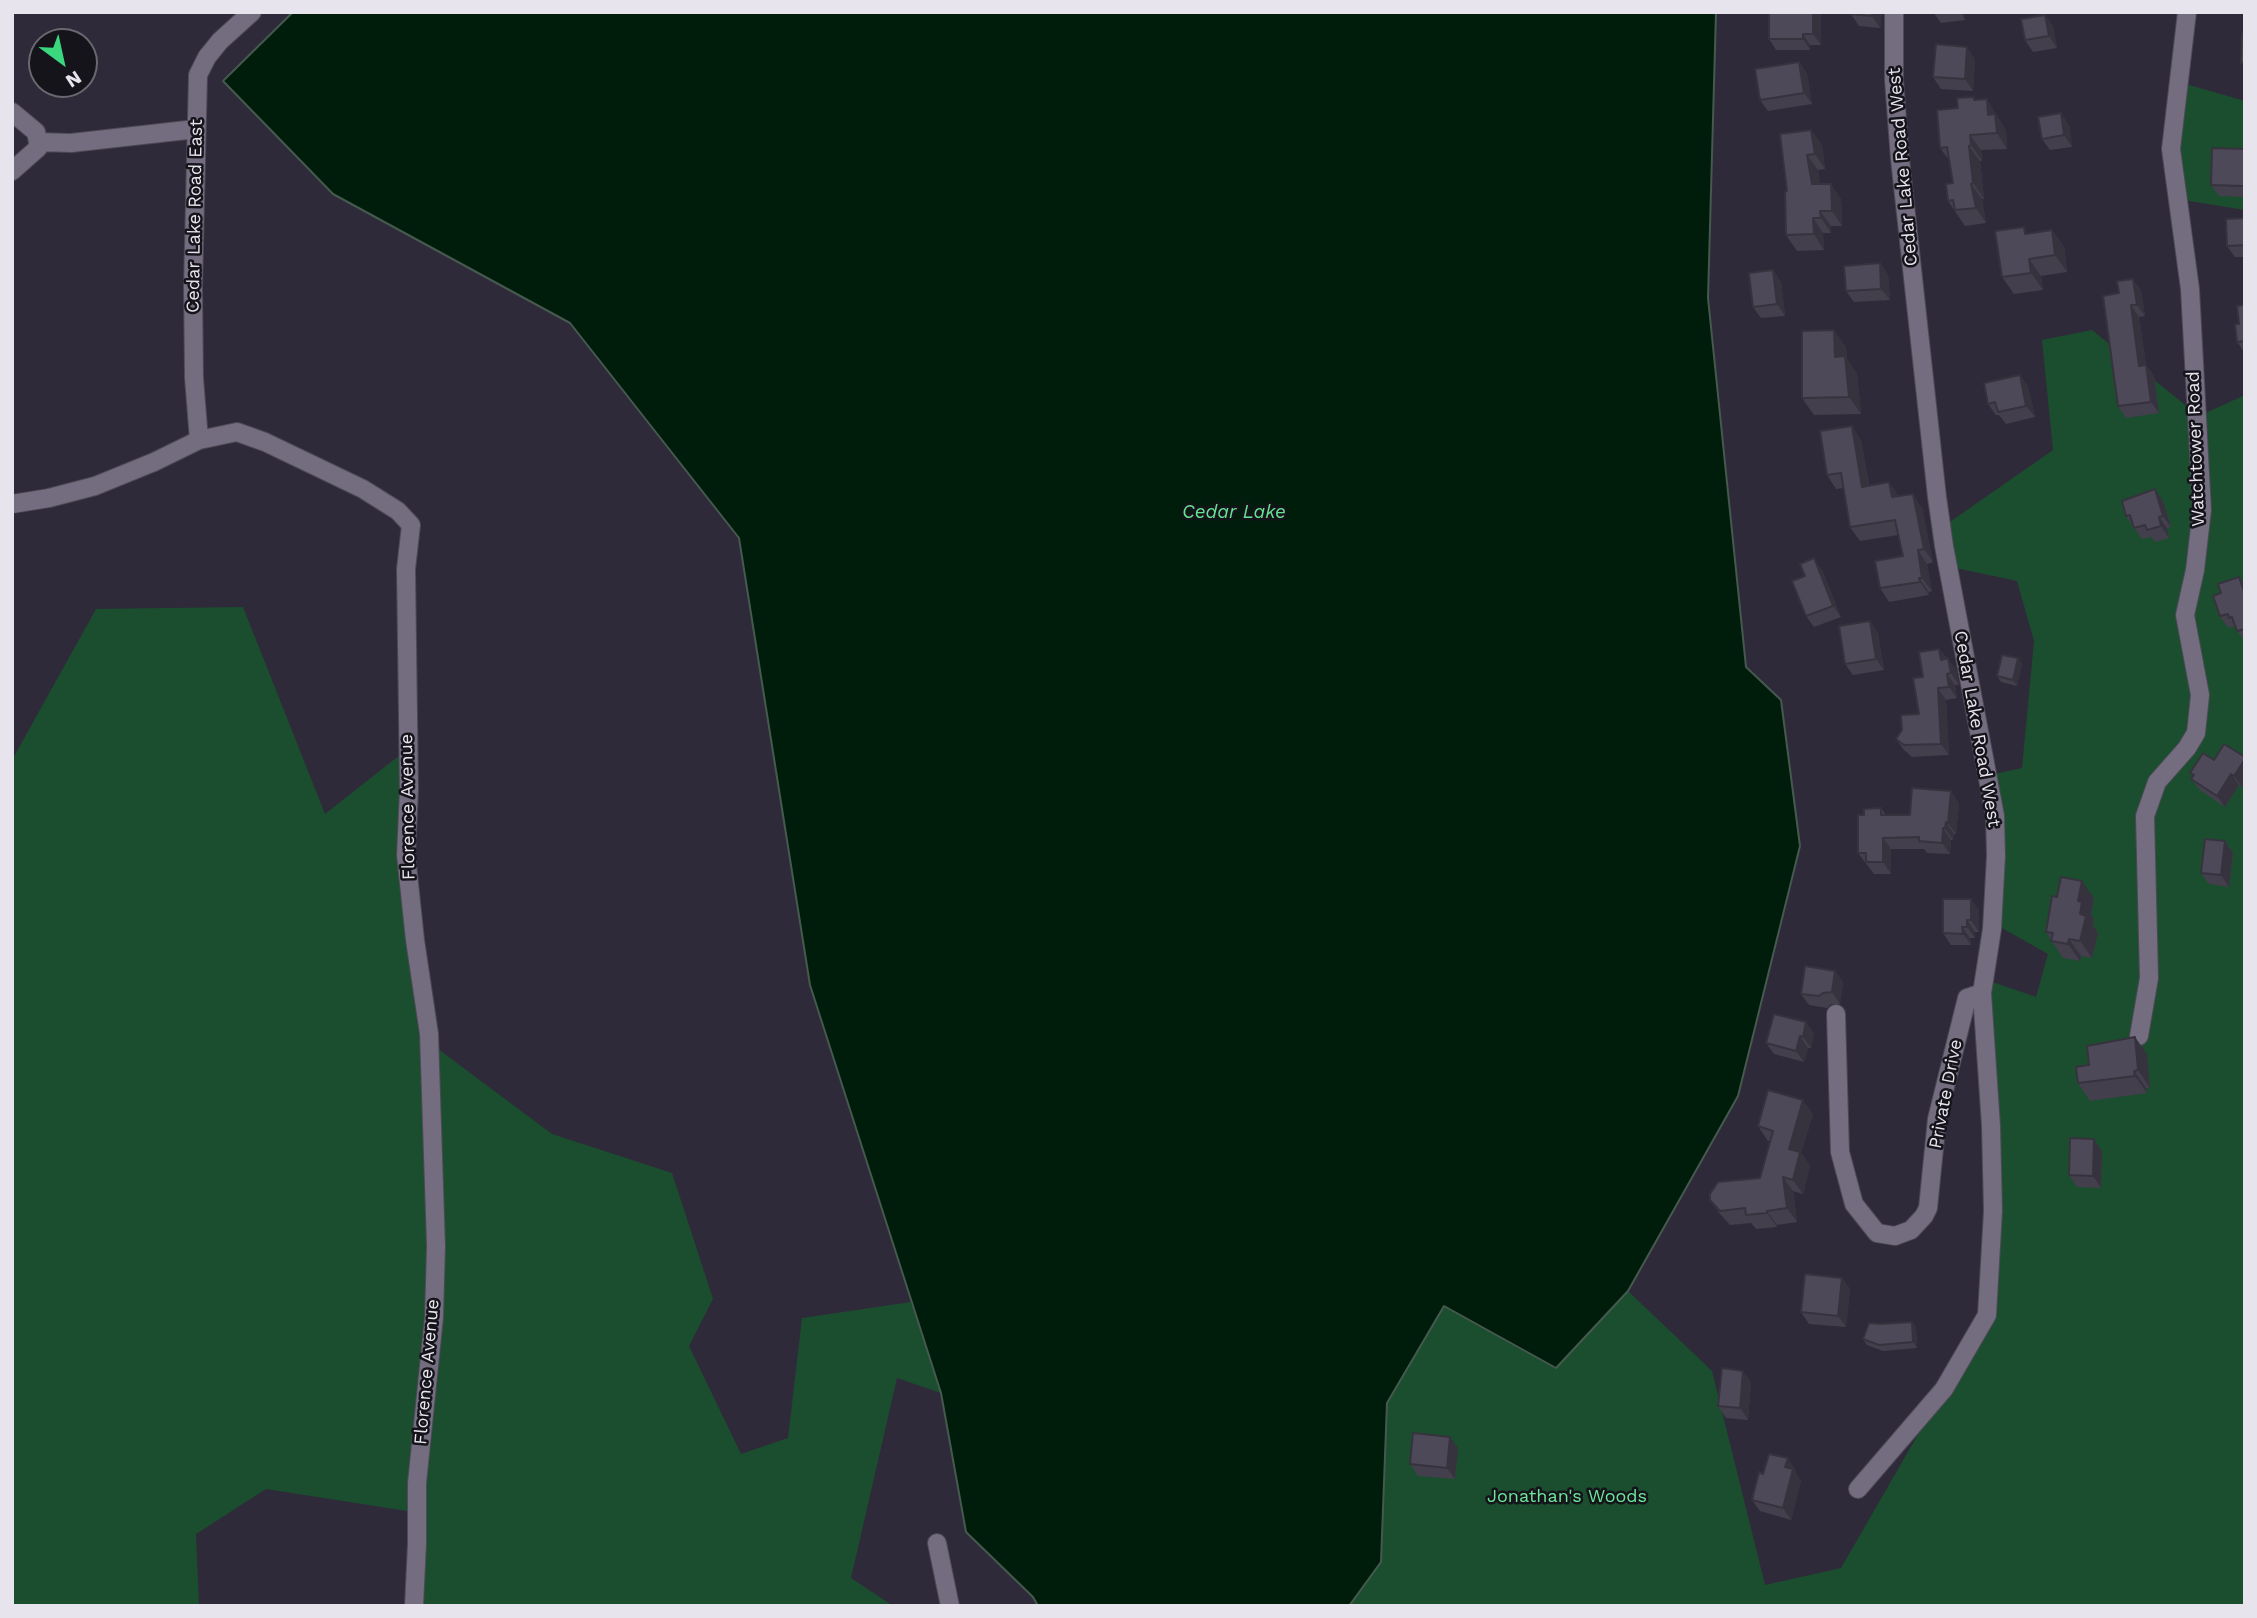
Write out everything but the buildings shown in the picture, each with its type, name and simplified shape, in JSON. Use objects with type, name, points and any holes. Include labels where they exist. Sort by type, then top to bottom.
[{"type":"street","name":"Cedar Lake Road East","points":[[199,440],[194,341],[198,75],[207,57],[220,41],[252,12]]},
{"type":"street","name":"Cedar Lake Road West","points":[[1858,1489],[1944,1389],[1987,1315],[1993,1199],[1982,993],[1992,929],[1995,816],[1937,497],[1900,159],[1894,80],[1894,12]]},
{"type":"street","name":"Watchtower Road","points":[[2139,1036],[2149,978],[2145,816],[2157,782],[2187,748],[2196,733],[2200,695],[2185,615],[2195,570],[2202,510],[2190,289],[2171,149],[2187,12]]},
{"type":"street","points":[[12,112],[36,132],[38,142],[38,148],[12,171]]},
{"type":"street","points":[[38,142],[71,143],[196,129]]},
{"type":"street","name":"Florence Avenue","points":[[12,504],[49,498],[95,485],[154,462],[199,440],[237,432],[265,442],[363,489],[398,511],[411,525],[406,569],[409,790],[406,855],[429,1034],[436,1246],[433,1317],[417,1483],[414,1606]]},
{"type":"street","name":"Private Drive","points":[[1836,1014],[1840,1152],[1854,1204],[1877,1233],[1895,1236],[1911,1230],[1928,1208],[1937,1119],[1967,998],[1982,993]]},
{"type":"street","points":[[937,1544],[950,1606]]},
{"type":"green space","points":[[2182,83],[2245,101],[2245,210],[2177,199]]},
{"type":"green space","name":"Jonathan's Woods","points":[[2092,330],[2199,416],[2245,395],[2245,1606],[1349,1606],[1381,1562],[1387,1403],[1444,1305],[1556,1368],[1628,1291],[1712,1371],[1765,1585],[1841,1568],[1961,1360],[1984,1301],[1987,980],[2036,997],[2048,954],[1993,923],[1990,775],[2022,768],[2034,641],[2017,581],[1951,567],[1944,526],[2053,450],[2042,340]]},
{"type":"green space","points":[[243,607],[325,814],[405,751],[430,1043],[552,1134],[672,1173],[713,1299],[689,1346],[741,1454],[788,1438],[802,1318],[911,1302],[941,1393],[897,1378],[851,1578],[893,1606],[413,1606],[420,1513],[266,1489],[196,1534],[199,1606],[12,1606],[12,760],[96,609]]},
{"type":"water","name":"Cedar Lake","points":[[293,12],[1716,12],[1708,298],[1746,667],[1781,700],[1800,846],[1738,1096],[1628,1291],[1556,1368],[1444,1306],[1387,1403],[1381,1562],[1349,1606],[1038,1606],[1033,1597],[966,1532],[941,1393],[810,985],[739,538],[570,323],[333,194],[223,81]]}]
